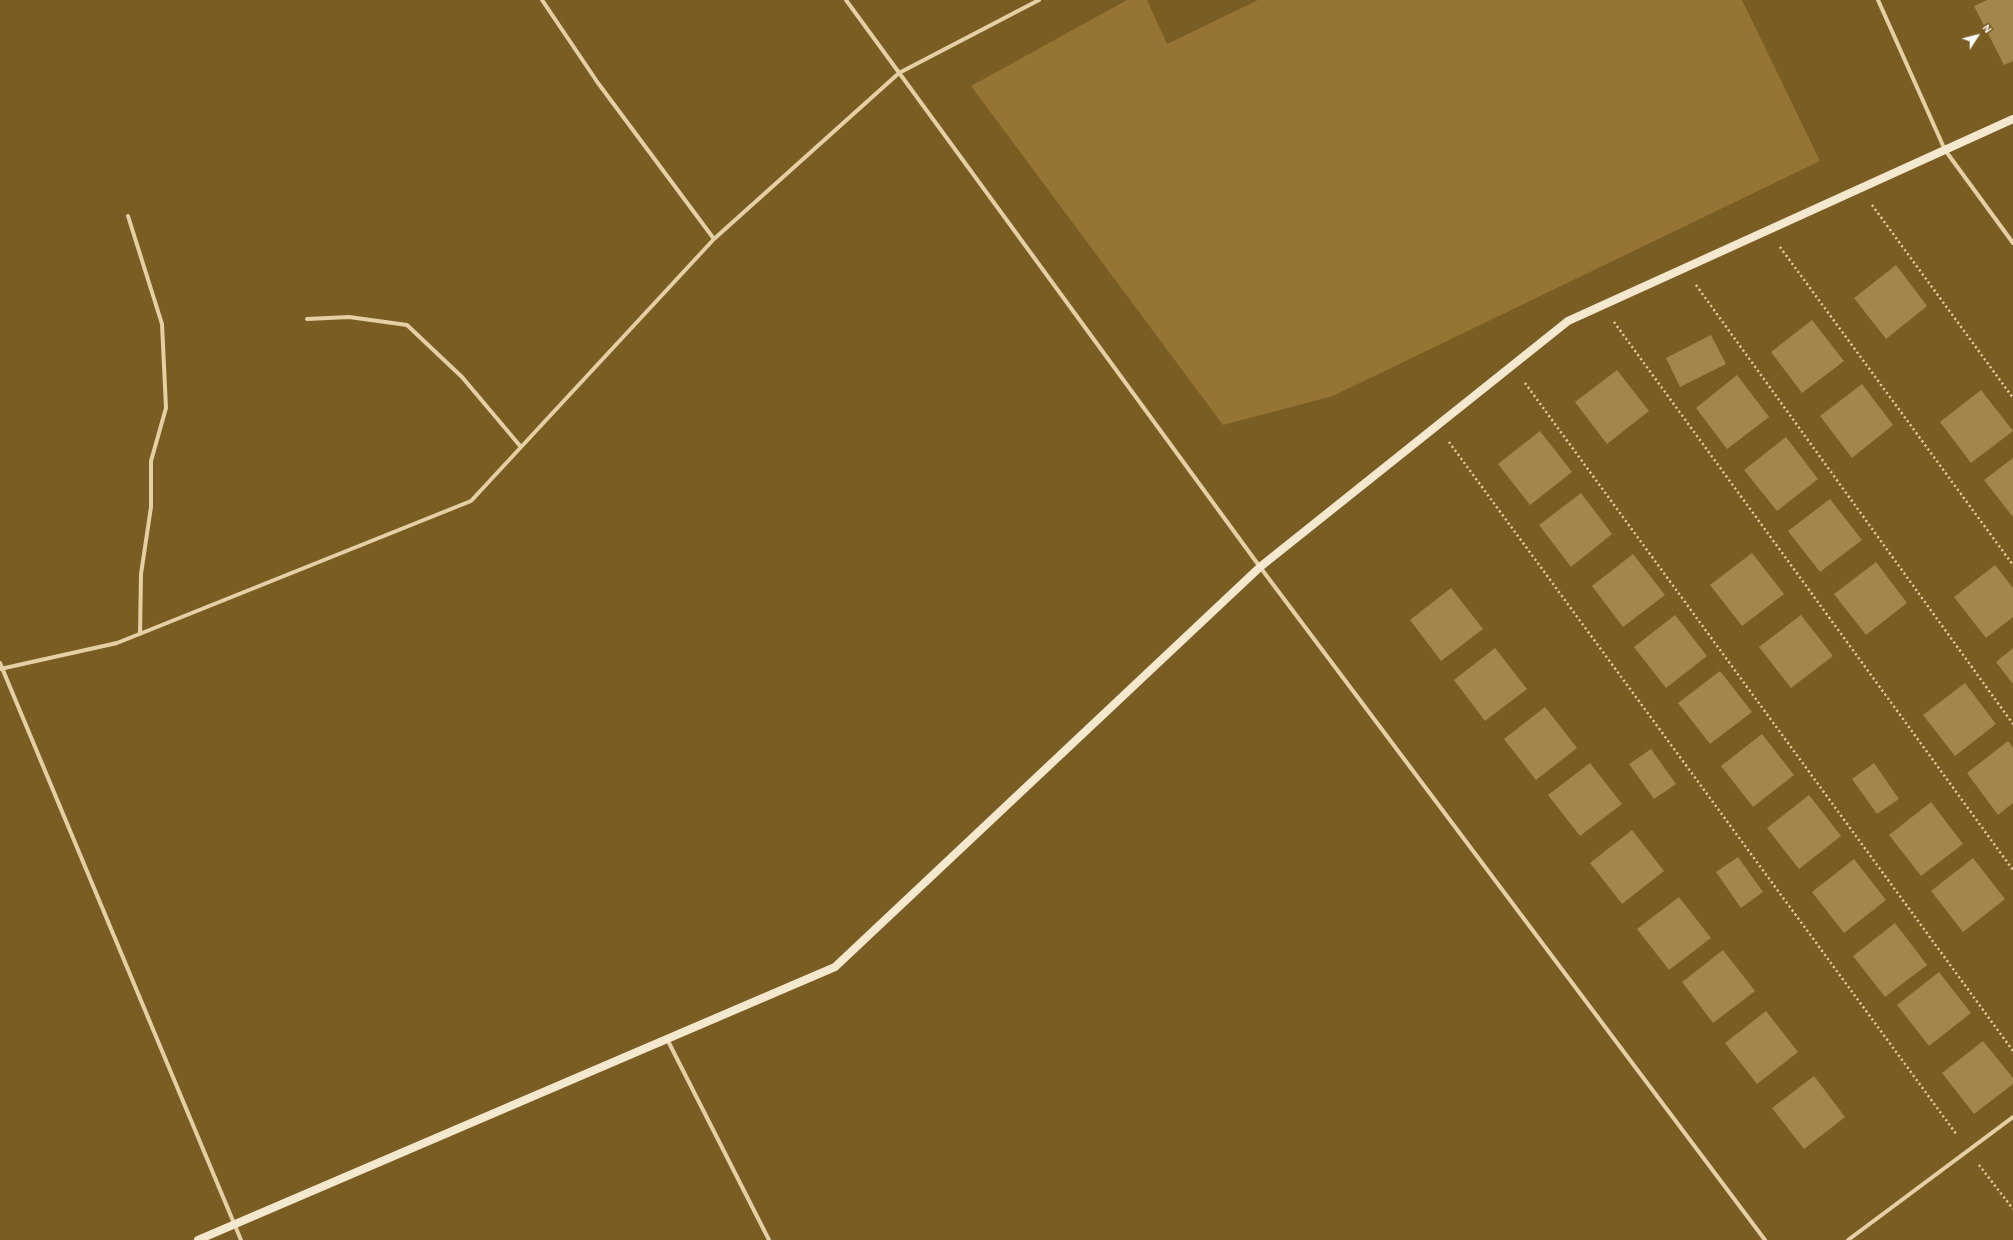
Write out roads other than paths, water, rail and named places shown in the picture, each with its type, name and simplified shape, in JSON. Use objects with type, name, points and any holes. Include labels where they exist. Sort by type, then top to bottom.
[{"type":"main road","points":[[198,1240],[835,967],[1260,567],[1568,321],[2013,119]]},
{"type":"street","points":[[542,0],[598,83],[714,239]]},
{"type":"street","points":[[846,0],[1260,567],[1765,1240]]},
{"type":"street","points":[[1,669],[118,643],[471,501],[714,239],[899,73],[1039,0]]},
{"type":"street","points":[[1878,0],[1945,150],[2013,244]]},
{"type":"street","points":[[128,216],[162,324],[166,408],[151,461],[151,507],[141,574],[140,634]]},
{"type":"street","points":[[307,319],[349,317],[407,325],[462,377],[521,447]]},
{"type":"street","points":[[0,663],[1,669],[241,1240]]},
{"type":"street","points":[[667,1038],[769,1240]]},
{"type":"street","points":[[1848,1240],[2013,1117]]}]
